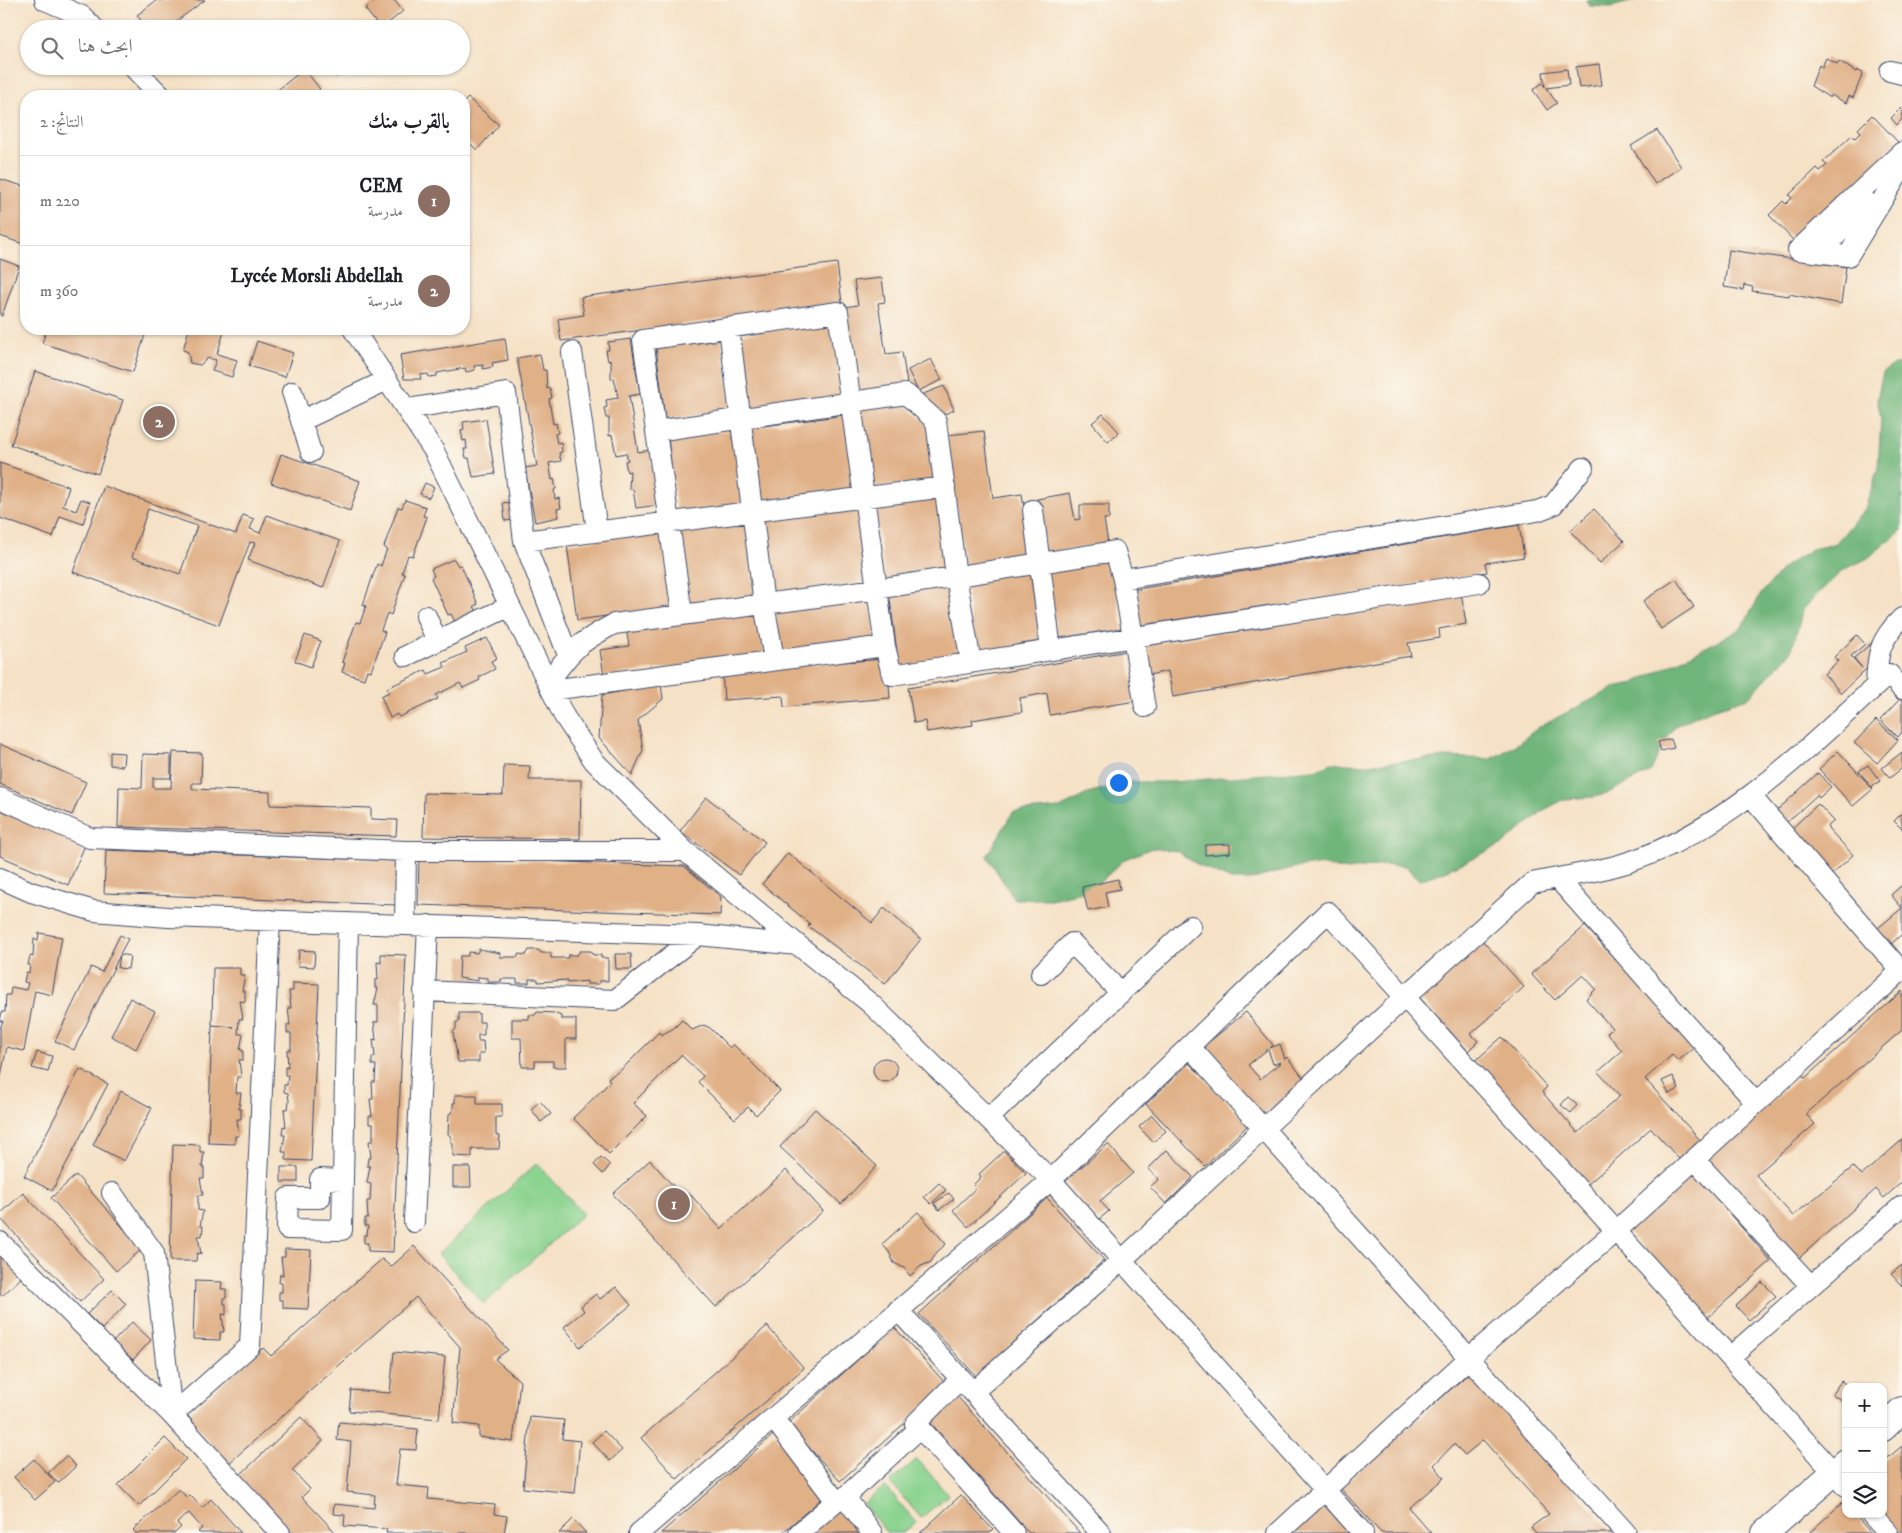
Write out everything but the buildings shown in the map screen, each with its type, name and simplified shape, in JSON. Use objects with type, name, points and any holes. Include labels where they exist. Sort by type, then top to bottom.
[{"type":"main road","points":[[1887,1424],[1902,1410]]},
{"type":"main road","points":[[1765,1533],[1842,1474]]},
{"type":"street","points":[[45,0],[88,15]]},
{"type":"street","points":[[141,75],[155,90]]},
{"type":"street","points":[[1902,152],[1798,250],[1848,256],[1902,168]]},
{"type":"street","points":[[1822,252],[1902,158]]},
{"type":"street","points":[[682,614],[643,340],[838,312],[885,646],[892,675],[1479,583]]},
{"type":"street","points":[[728,328],[764,604],[774,659]]},
{"type":"street","points":[[357,335],[434,451],[564,716],[594,761],[685,851],[871,1004],[1051,1180],[1363,1533]]},
{"type":"street","points":[[572,352],[597,531]]},
{"type":"street","points":[[301,421],[387,380]]},
{"type":"street","points":[[292,392],[311,452]]},
{"type":"street","points":[[407,409],[506,393],[524,541],[568,655]]},
{"type":"street","points":[[656,431],[906,394],[936,421],[956,576],[971,662]]},
{"type":"street","points":[[1123,579],[1537,510],[1554,504],[1583,468]]},
{"type":"street","points":[[524,541],[945,487]]},
{"type":"street","points":[[1033,510],[1051,650]]},
{"type":"street","points":[[549,686],[568,655],[583,641],[614,624],[877,589],[1115,551],[1123,579],[1145,707]]},
{"type":"street","points":[[406,656],[510,606]]},
{"type":"street","points":[[426,616],[437,641]]},
{"type":"street","points":[[1876,686],[1877,655],[1888,631],[1902,618]]},
{"type":"street","points":[[549,686],[885,646]]},
{"type":"street","points":[[1010,1532],[915,1424],[967,1385],[1122,1260],[1404,997],[1532,884],[1559,880],[1631,862],[1686,836],[1751,796],[1889,674],[1902,689]]},
{"type":"street","points":[[1278,1533],[1470,1357],[1616,1231],[1902,971],[1751,796]]},
{"type":"street","points":[[0,798],[90,838],[406,851],[685,851]]},
{"type":"street","points":[[405,925],[406,851]]},
{"type":"street","points":[[0,878],[31,892],[94,912],[168,917],[698,935],[798,944]]},
{"type":"street","points":[[1559,880],[1756,1103]]},
{"type":"street","points":[[638,1533],[774,1420],[898,1310],[1051,1180],[1190,1048],[1328,912],[1730,1357],[1842,1474]]},
{"type":"street","points":[[172,1415],[250,1346],[270,920]]},
{"type":"street","points":[[343,1180],[348,923]]},
{"type":"street","points":[[414,1222],[428,925]]},
{"type":"street","points":[[989,1118],[1192,926]]},
{"type":"street","points":[[424,991],[615,1000],[698,935]]},
{"type":"street","points":[[1041,974],[1072,943],[1120,993]]},
{"type":"street","points":[[1190,1048],[1470,1357],[1626,1533]]},
{"type":"street","points":[[1694,1159],[1811,1286]]},
{"type":"street","points":[[112,1193],[154,1253],[172,1415]]},
{"type":"street","points":[[1730,1357],[1902,1206]]},
{"type":"street","points":[[0,1242],[172,1415],[280,1533]]},
{"type":"street","points":[[898,1310],[1101,1533]]},
{"type":"street","points":[[774,1420],[872,1533]]},
{"type":"street","points":[[799,1533],[841,1499],[920,1428]]},
{"type":"street","points":[[1875,1518],[1888,1533]]},
{"type":"green space","points":[[1587,0],[1637,0],[1611,7],[1590,6]]},
{"type":"green space","points":[[1902,363],[1902,530],[1868,558],[1843,570],[1812,599],[1803,610],[1791,652],[1748,698],[1709,710],[1675,726],[1663,744],[1651,771],[1606,794],[1594,797],[1565,799],[1544,810],[1503,844],[1445,871],[1419,880],[1405,866],[1384,865],[1349,870],[1318,865],[1292,868],[1250,880],[1231,880],[1198,865],[1177,851],[1152,848],[1125,859],[1098,884],[1082,892],[1051,899],[1014,899],[987,856],[1013,812],[1060,808],[1091,792],[1131,782],[1174,782],[1314,770],[1332,763],[1362,765],[1446,757],[1491,759],[1516,745],[1539,727],[1618,686],[1634,683],[1732,634],[1742,627],[1761,594],[1785,566],[1812,549],[1835,544],[1865,509],[1878,468],[1881,418],[1877,399],[1883,372],[1895,364]]},
{"type":"green space","points":[[537,1163],[583,1214],[484,1304],[438,1254]]},
{"type":"green space","points":[[917,1459],[948,1495],[921,1518],[890,1482]]},
{"type":"green space","points":[[885,1486],[916,1522],[903,1533],[887,1533],[863,1504]]},
{"type":"place","name":"Lycée Morsli Abdellah","points":[[159,422]]},
{"type":"place","name":"CEM","points":[[674,1204]]}]
